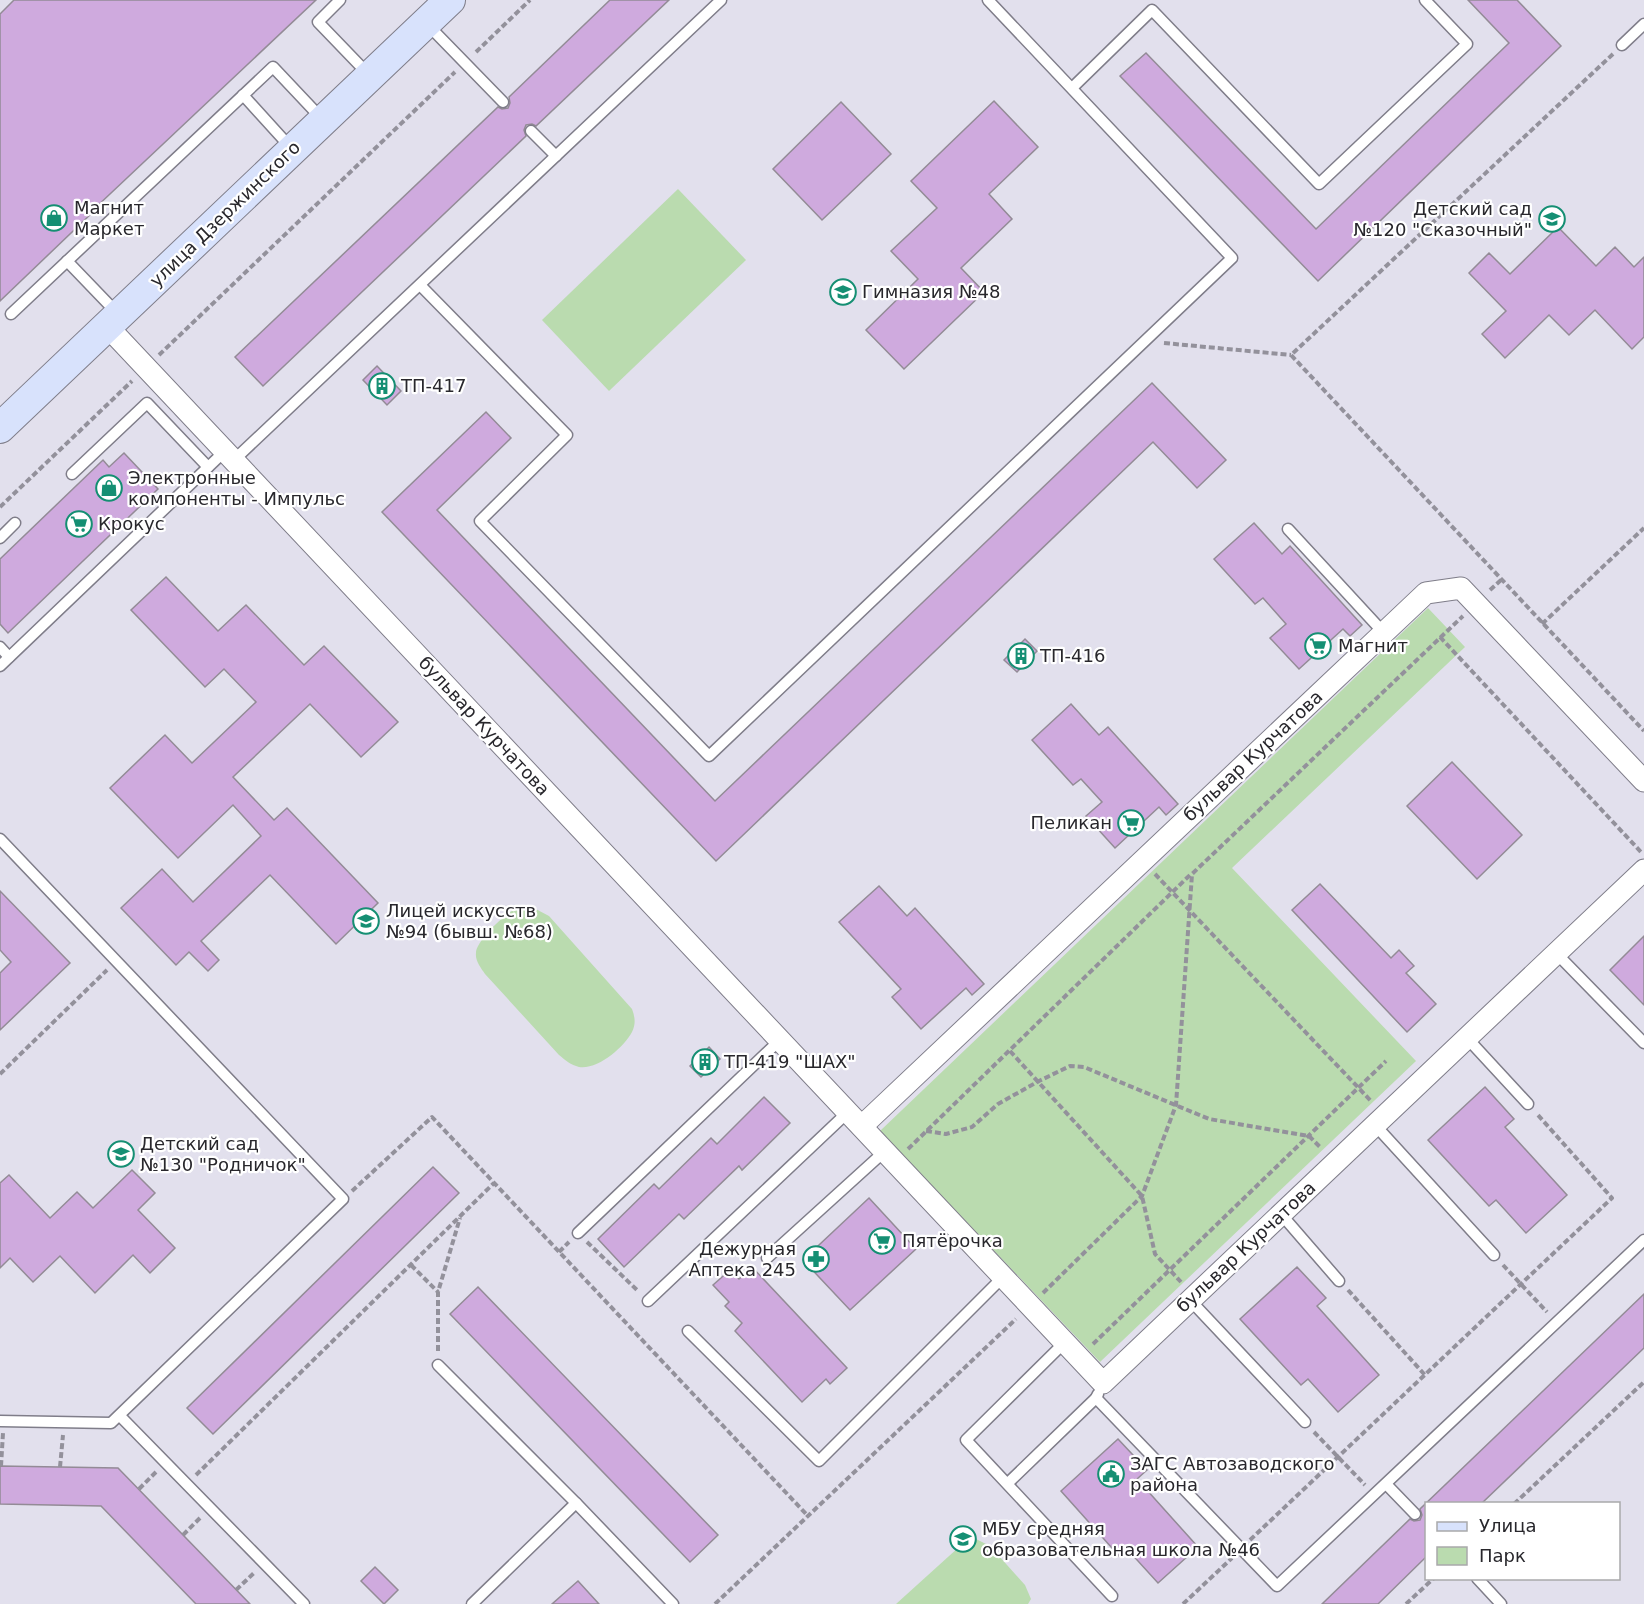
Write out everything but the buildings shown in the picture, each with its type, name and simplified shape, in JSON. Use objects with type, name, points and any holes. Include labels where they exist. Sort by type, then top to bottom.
[{"type":"main road","name":"улица Дзержинского","points":[[0,428],[450,0]]},
{"type":"street","name":"бульвар Курчатова","points":[[113,320],[146,367],[1072,1350],[1100,1390],[1192,1298],[1644,870]]},
{"type":"street","name":"бульвар Курчатова","points":[[855,1119],[1142,861],[1426,593],[1461,588],[1644,781]]},
{"type":"lane","points":[[340,0],[318,22],[370,76]]},
{"type":"lane","points":[[0,666],[208,467],[230,455],[420,285],[721,0]]},
{"type":"lane","points":[[420,285],[567,435],[480,521],[710,756],[1232,258],[988,0]]},
{"type":"lane","points":[[1072,88],[1152,10],[1319,184],[1467,44],[1425,0]]},
{"type":"lane","points":[[426,22],[503,102]]},
{"type":"lane","points":[[1622,45],[1644,24]]},
{"type":"lane","points":[[11,314],[273,67],[323,120]]},
{"type":"lane","points":[[243,95],[292,150]]},
{"type":"lane","points":[[531,131],[556,156]]},
{"type":"lane","points":[[67,261],[113,320]]},
{"type":"lane","points":[[72,474],[147,403],[208,467]]},
{"type":"lane","points":[[0,538],[15,523]]},
{"type":"lane","points":[[1288,528],[1383,632]]},
{"type":"lane","points":[[0,647],[9,657]]},
{"type":"lane","points":[[0,839],[343,1199],[111,1423],[2,1421]]},
{"type":"lane","points":[[1556,953],[1644,1043]]},
{"type":"lane","points":[[1467,1038],[1528,1104]]},
{"type":"lane","points":[[578,1233],[780,1040]]},
{"type":"lane","points":[[648,1301],[855,1119]]},
{"type":"lane","points":[[1380,1120],[1494,1256]]},
{"type":"lane","points":[[768,1258],[890,1156]]},
{"type":"lane","points":[[1281,1214],[1339,1281]]},
{"type":"lane","points":[[1008,1483],[1100,1390],[1241,1549],[1277,1586],[1644,1240]]},
{"type":"lane","points":[[688,1331],[819,1461],[1003,1277]]},
{"type":"lane","points":[[1192,1298],[1305,1422]]},
{"type":"lane","points":[[1072,1350],[966,1440],[1112,1596]]},
{"type":"lane","points":[[438,1365],[673,1604]]},
{"type":"lane","points":[[120,1416],[304,1604]]},
{"type":"lane","points":[[1386,1484],[1415,1514]]},
{"type":"lane","points":[[472,1604],[576,1503]]},
{"type":"lane","points":[[1479,1580],[1501,1604]]},
{"type":"path","points":[[0,507],[530,0]]},
{"type":"path","points":[[1291,355],[1622,45]]},
{"type":"path","points":[[1145,341],[1291,355],[1644,731]]},
{"type":"path","points":[[1542,624],[1644,528]]},
{"type":"path","points":[[890,1156],[926,1131],[1501,580]]},
{"type":"path","points":[[1440,637],[1644,854]]},
{"type":"path","points":[[1142,861],[1359,1088],[1380,1120]]},
{"type":"path","points":[[715,1604],[1142,1196],[1176,1105],[1192,874]]},
{"type":"path","points":[[0,1074],[117,961]]},
{"type":"path","points":[[1010,1051],[1142,1196],[1155,1254],[1192,1298]]},
{"type":"path","points":[[1072,1350],[1170,1270],[1386,1061]]},
{"type":"path","points":[[926,1131],[946,1134],[972,1127],[998,1104],[1039,1081],[1070,1066],[1084,1067],[1209,1119],[1309,1136],[1335,1163]]},
{"type":"path","points":[[1183,1604],[1612,1198],[1528,1104]]},
{"type":"path","points":[[343,1199],[432,1117],[808,1516]]},
{"type":"path","points":[[187,1484],[494,1184]]},
{"type":"path","points":[[438,1365],[438,1292],[460,1217]]},
{"type":"path","points":[[578,1233],[648,1301]]},
{"type":"path","points":[[1494,1256],[1557,1323]]},
{"type":"path","points":[[411,1264],[438,1292]]},
{"type":"path","points":[[1339,1281],[1425,1375]]},
{"type":"path","points":[[1515,1502],[1644,1383]]},
{"type":"path","points":[[1,1466],[2,1421]]},
{"type":"path","points":[[60,1467],[64,1422]]},
{"type":"path","points":[[1305,1422],[1375,1495]]},
{"type":"path","points":[[139,1489],[165,1463]]},
{"type":"path","points":[[183,1535],[211,1509]]},
{"type":"path","points":[[236,1590],[264,1563]]},
{"type":"path","points":[[1406,1604],[1432,1580]]},
{"type":"green space","points":[[678,189],[746,260],[609,391],[542,320]]},
{"type":"green space","points":[[1428,608],[1465,647],[1232,868],[1416,1061],[1100,1362],[880,1131]]},
{"type":"green space","points":[[530,906],[549,916],[632,1009],[635,1023],[628,1038],[610,1056],[594,1065],[579,1067],[559,1055],[485,974],[477,962],[477,948],[493,927],[515,909]]},
{"type":"green space","points":[[976,1539],[990,1546],[1025,1585],[1031,1599],[1028,1604],[896,1604],[959,1547]]},
{"type":"place","name":"Магнит Маркет","points":[[54,218]]},
{"type":"place","name":"Детский сад №120 \"Сказочный\"","points":[[1552,219]]},
{"type":"place","name":"Гимназия №48","points":[[843,292]]},
{"type":"place","name":"ТП-417","points":[[382,386]]},
{"type":"place","name":"Электронные компоненты - Импульс","points":[[109,488]]},
{"type":"place","name":"Крокус","points":[[79,524]]},
{"type":"place","name":"Магнит","points":[[1318,646]]},
{"type":"place","name":"ТП-416","points":[[1021,656]]},
{"type":"place","name":"Пеликан","points":[[1131,823]]},
{"type":"place","name":"Лицей искусств №94 (бывш. №68)","points":[[366,921]]},
{"type":"place","name":"ТП-419 \"ШАХ\"","points":[[705,1062]]},
{"type":"place","name":"Детский сад №130 \"Родничок\"","points":[[121,1154]]},
{"type":"place","name":"Пятёрочка","points":[[882,1241]]},
{"type":"place","name":"Дежурная Аптека 245","points":[[816,1259]]},
{"type":"place","name":"ЗАГС Автозаводского района","points":[[1111,1474]]},
{"type":"place","name":"МБУ средняя образовательная школа №46","points":[[963,1539]]}]
